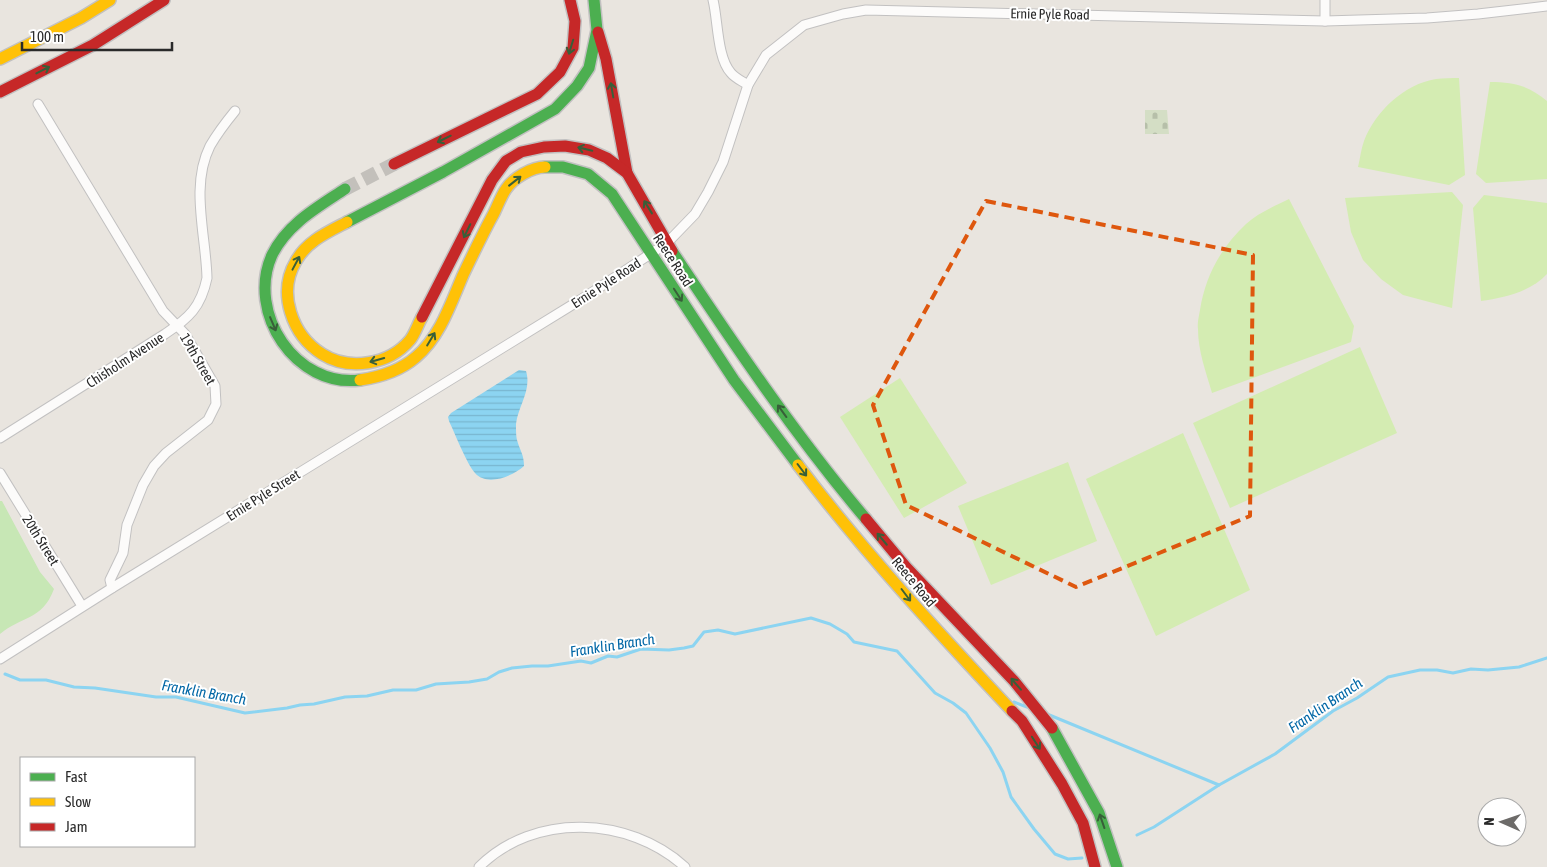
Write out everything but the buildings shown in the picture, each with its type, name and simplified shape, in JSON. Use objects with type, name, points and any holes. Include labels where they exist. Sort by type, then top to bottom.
[{"type":"street","points":[[0,59],[80,18],[110,0]]},
{"type":"street","points":[[0,92],[93,45],[164,0]]},
{"type":"street","points":[[394,164],[537,94],[560,72],[573,48],[575,21],[570,0]]},
{"type":"street","name":"Reece Road","points":[[594,0],[597,30],[606,59],[626,173]]},
{"type":"street","points":[[713,0],[726,66],[732,75],[748,85]]},
{"type":"street","points":[[1325,21],[1326,0]]},
{"type":"street","name":"Ernie Pyle Road","points":[[527,333],[652,254],[695,214],[723,162],[748,85],[766,55],[804,25],[843,14],[866,10],[1325,21],[1427,18],[1526,4],[1547,6]]},
{"type":"street","name":"Reece Road","points":[[597,30],[589,68],[577,86],[555,108],[443,172],[314,240],[296,260],[288,281],[288,303],[295,326],[307,342],[323,355],[342,362],[361,364],[378,362],[395,353],[410,340],[492,180],[506,161],[521,152],[544,147],[565,146],[589,150],[606,158],[626,173],[655,219],[666,243],[726,333],[809,448],[854,506],[906,567],[1014,681],[1052,728],[1099,813],[1117,867]]},
{"type":"street","name":"19th Street","points":[[38,104],[163,311],[185,334],[215,386],[216,404],[208,420],[166,453],[154,466],[143,485],[128,526],[123,553],[110,580],[112,588]]},
{"type":"street","name":"Chisholm Avenue","points":[[0,438],[178,326],[197,306],[207,278],[200,186],[203,166],[210,147],[235,111]]},
{"type":"street","name":"Reece Road","points":[[345,189],[299,221],[280,240],[268,261],[264,282],[265,304],[282,342],[297,360],[315,372],[336,380],[360,380],[385,375],[406,365],[426,348],[445,316],[506,188],[520,176],[539,167],[563,167],[588,174],[612,194],[734,380],[823,498],[921,614],[1022,721],[1062,784],[1083,823],[1095,867]]},
{"type":"street","name":"Ernie Pyle Street","points":[[0,659],[82,606],[527,333]]},
{"type":"street","name":"20th Street","points":[[0,474],[82,606]]},
{"type":"street","points":[[479,867],[502,849],[540,832],[561,828],[589,827],[620,832],[652,844],[685,867]]},
{"type":"highlighted area","points":[[986,201],[1253,255],[1250,516],[1076,587],[906,505],[873,405]]},
{"type":"green space","points":[[1459,78],[1465,175],[1449,185],[1358,167],[1363,144],[1369,130],[1375,120],[1392,101],[1402,93],[1424,82]]},
{"type":"green space","points":[[1490,82],[1506,83],[1527,88],[1547,101],[1547,179],[1486,183],[1476,174]]},
{"type":"green space","points":[[1145,110],[1167,110],[1169,134],[1145,134]]},
{"type":"green space","points":[[1452,192],[1463,205],[1452,308],[1403,295],[1381,279],[1363,260],[1351,232],[1345,198]]},
{"type":"green space","points":[[1484,195],[1547,203],[1547,274],[1525,290],[1481,301],[1473,208]]},
{"type":"green space","points":[[1289,199],[1354,326],[1351,342],[1212,393],[1198,337],[1198,320],[1202,298],[1210,274],[1229,242],[1246,224],[1261,213]]},
{"type":"green space","points":[[1360,347],[1397,433],[1230,508],[1193,423]]},
{"type":"green space","points":[[900,378],[967,483],[904,518],[840,417]]},
{"type":"green space","points":[[1183,433],[1250,590],[1156,636],[1086,479]]},
{"type":"green space","points":[[1068,462],[1097,541],[991,585],[958,506]]},
{"type":"green space","points":[[0,501],[2,501],[40,572],[54,589],[49,599],[37,613],[0,634]]},
{"type":"water","points":[[519,370],[526,371],[527,378],[526,391],[516,424],[517,438],[523,455],[524,466],[507,476],[493,480],[480,477],[472,469],[448,417],[451,413]]},
{"type":"waterway","name":"Franklin Branch","points":[[5,674],[20,680],[46,680],[74,687],[95,688],[156,697],[176,697],[245,713],[314,704],[345,697],[367,696],[393,690],[416,690],[436,684],[487,679],[499,672],[512,668],[548,666],[581,661],[591,663],[608,656],[617,657],[641,649],[669,650],[684,648],[693,646],[704,632],[718,630],[735,634],[811,618],[830,624],[847,634],[854,642],[897,651],[935,693],[966,713],[990,748],[1003,772],[1011,797],[1055,854],[1068,859],[1082,858]]},
{"type":"waterway","name":"Franklin Branch","points":[[1137,835],[1154,827],[1219,785],[1275,754],[1333,711],[1357,698],[1388,677],[1420,670],[1437,670],[1453,673],[1471,669],[1488,670],[1519,667],[1547,658]]},
{"type":"waterway","points":[[1014,702],[1027,707]]},
{"type":"waterway","points":[[1047,714],[1219,785]]},
{"type":"tunnel","points":[[345,189],[394,164]]},
{"type":"traffic: fast","points":[[347,222],[443,172],[555,109],[577,86],[589,68],[597,30],[594,0]]},
{"type":"traffic: fast","points":[[545,167],[563,167],[588,174],[612,194],[734,380],[798,465]]},
{"type":"traffic: fast","points":[[345,189],[304,217],[278,244],[272,255],[266,277],[266,300],[272,322],[282,342],[297,359],[316,372],[337,379],[360,380]]},
{"type":"traffic: fast","points":[[672,251],[741,354],[790,422],[866,519]]},
{"type":"traffic: fast","points":[[1052,728],[1099,813],[1117,867]]},
{"type":"traffic: slow","points":[[0,59],[81,18],[110,0]]},
{"type":"traffic: slow","points":[[360,380],[397,370],[416,357],[432,340],[444,319],[467,267],[506,189],[523,174],[540,167],[545,167]]},
{"type":"traffic: slow","points":[[347,222],[318,238],[306,248],[290,273],[288,299],[296,325],[303,336],[311,346],[333,359],[356,364],[368,363],[380,360],[401,348],[412,338],[422,317]]},
{"type":"traffic: slow","points":[[798,465],[848,529],[1012,711]]},
{"type":"traffic: jam","points":[[0,92],[93,45],[164,0]]},
{"type":"traffic: jam","points":[[394,164],[537,94],[560,72],[573,48],[575,21],[570,0]]},
{"type":"traffic: jam","points":[[598,32],[606,59],[627,173]]},
{"type":"traffic: jam","points":[[422,317],[492,180],[506,161],[521,152],[544,147],[565,146],[589,150],[607,158],[627,173],[672,251]]},
{"type":"traffic: jam","points":[[866,519],[906,567],[1014,681],[1052,728]]},
{"type":"traffic: jam","points":[[1012,711],[1022,721],[1062,784],[1083,823],[1095,867]]}]
